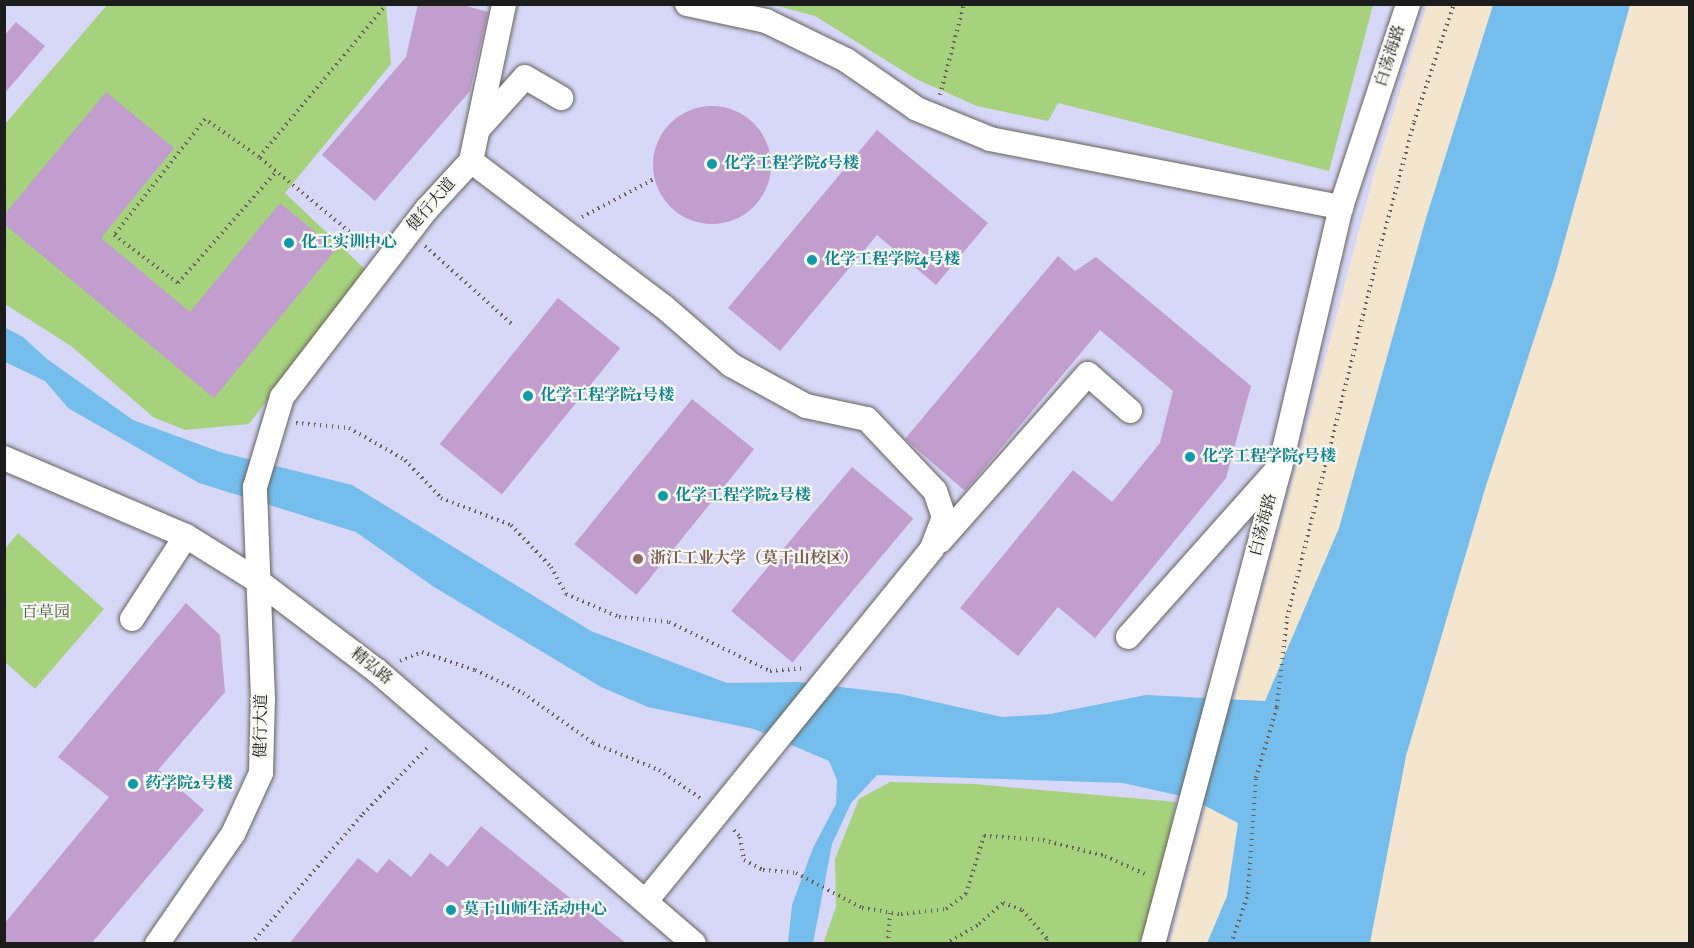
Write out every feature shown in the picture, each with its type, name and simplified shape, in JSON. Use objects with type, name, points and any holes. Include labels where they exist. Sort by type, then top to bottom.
[{"type":"street","name":"健行大道","points":[[157,944],[233,834],[261,772],[263,699],[255,487],[282,397],[409,231],[471,160],[480,127],[504,4]]},
{"type":"street","points":[[687,4],[766,21],[846,60],[918,109],[990,139],[1341,207]]},
{"type":"street","name":"白荡海路","points":[[1153,944],[1280,467],[1341,207],[1408,4]]},
{"type":"street","points":[[480,127],[525,77],[561,98]]},
{"type":"street","points":[[471,160],[663,306],[731,365],[806,406],[867,419],[935,491],[944,517],[932,549]]},
{"type":"street","points":[[646,901],[932,549],[1089,374],[1130,411]]},
{"type":"street","name":"精弘路","points":[[4,458],[186,536],[258,581],[377,671],[694,944]]},
{"type":"street","points":[[1128,637],[1280,467]]},
{"type":"street","points":[[132,619],[186,536]]},
{"type":"path","points":[[259,157],[387,4]]},
{"type":"path","points":[[934,116],[964,4]]},
{"type":"path","points":[[1231,944],[1248,894],[1256,778],[1277,707],[1287,618],[1378,252],[1414,122],[1454,4]]},
{"type":"path","points":[[276,172],[178,283],[114,235],[205,119],[259,157],[386,262]]},
{"type":"path","points":[[560,228],[654,179]]},
{"type":"path","points":[[409,231],[514,326]]},
{"type":"path","points":[[272,432],[349,428],[405,460],[441,498],[511,525],[551,567],[566,594],[619,617],[669,622],[770,671],[839,664]]},
{"type":"path","points":[[377,671],[422,652],[475,670],[532,699],[593,743],[659,770],[719,812],[740,837],[744,860],[763,870],[796,873],[862,908],[890,912],[946,909],[966,894],[984,836],[1043,840],[1105,856],[1144,874],[1169,879]]},
{"type":"path","points":[[251,944],[418,753],[449,733]]},
{"type":"path","points":[[945,944],[979,924],[1003,903],[1022,910],[1047,939],[1045,944]]},
{"type":"path","points":[[887,943],[890,912]]},
{"type":"shaded area","name":"浙江工业大学（莫干山校区）","points":[[5,5],[1427,5],[1374,174],[1170,943],[5,944]]},
{"type":"green space","points":[[1373,4],[1329,171],[1058,103],[1048,121],[977,106],[916,79],[815,16],[774,5]]},
{"type":"green space","points":[[107,5],[386,5],[391,64],[285,193],[367,271],[249,424],[185,430],[153,417],[71,346],[5,304],[5,124]]},
{"type":"green space","name":"百草园","points":[[18,533],[104,609],[35,689],[5,662],[5,549]]},
{"type":"green space","points":[[890,782],[974,784],[1176,802],[1154,909],[1139,943],[823,944],[836,907],[835,859],[859,799]]},
{"type":"water","points":[[1493,5],[1630,5],[1555,275],[1485,489],[1406,756],[1370,943],[1207,943],[1227,896],[1238,823],[1190,798],[1123,783],[877,775],[851,803],[832,844],[813,943],[788,943],[792,905],[813,848],[836,804],[837,780],[829,761],[754,729],[648,707],[601,687],[434,587],[356,532],[199,483],[68,408],[45,381],[5,362],[4,327],[23,337],[47,359],[133,420],[220,452],[352,485],[591,631],[727,683],[798,682],[900,694],[1002,717],[1050,714],[1146,695],[1265,701],[1339,528],[1426,218]]},
{"type":"building","name":"化工实训中心","points":[[418,4],[459,4],[488,12],[470,91],[375,201],[322,155],[406,57]]},
{"type":"building","points":[[16,22],[45,46],[4,94],[4,36]]},
{"type":"building","name":"化工实训中心","points":[[106,92],[174,148],[101,238],[190,312],[280,203],[336,249],[214,398],[4,224],[4,215]]},
{"type":"building","name":"化学工程学院6号楼","points":[[712,106],[735,111],[754,123],[766,142],[771,165],[766,188],[754,207],[735,219],[712,224],[689,219],[670,207],[658,188],[653,165],[658,142],[670,123],[689,111]]},
{"type":"building","name":"化学工程学院4号楼","points":[[877,130],[988,223],[936,285],[877,235],[780,351],[728,308]]},
{"type":"building","name":"化学工程学院5号楼","points":[[1058,256],[1075,271],[1096,257],[1251,386],[1226,478],[1095,638],[1058,607],[1018,656],[960,608],[1073,470],[1112,502],[1160,443],[1173,391],[1100,330],[965,491],[905,439]]},
{"type":"building","name":"化学工程学院1号楼","points":[[558,298],[620,348],[502,494],[440,444]]},
{"type":"building","name":"化学工程学院2号楼","points":[[692,399],[754,449],[636,595],[574,544]]},
{"type":"building","points":[[852,467],[913,518],[792,662],[731,611]]},
{"type":"building","name":"药学院2号楼","points":[[186,603],[220,635],[225,692],[158,770],[204,810],[91,944],[4,944],[4,924],[109,797],[58,757]]},
{"type":"building","name":"莫干山师生活动中心","points":[[481,826],[627,944],[289,944],[358,858],[377,873],[389,859],[411,877],[430,853],[448,867]]},
{"type":"place","name":"化学工程学院6号楼","points":[[712,164]]},
{"type":"place","name":"化工实训中心","points":[[289,243]]},
{"type":"place","name":"化学工程学院4号楼","points":[[812,260]]},
{"type":"place","name":"化学工程学院1号楼","points":[[528,396]]},
{"type":"place","name":"化学工程学院5号楼","points":[[1190,457]]},
{"type":"place","name":"化学工程学院2号楼","points":[[663,496]]},
{"type":"place","name":"浙江工业大学（莫干山校区）","points":[[638,559]]},
{"type":"place","name":"药学院2号楼","points":[[133,784]]},
{"type":"place","name":"莫干山师生活动中心","points":[[451,910]]}]
